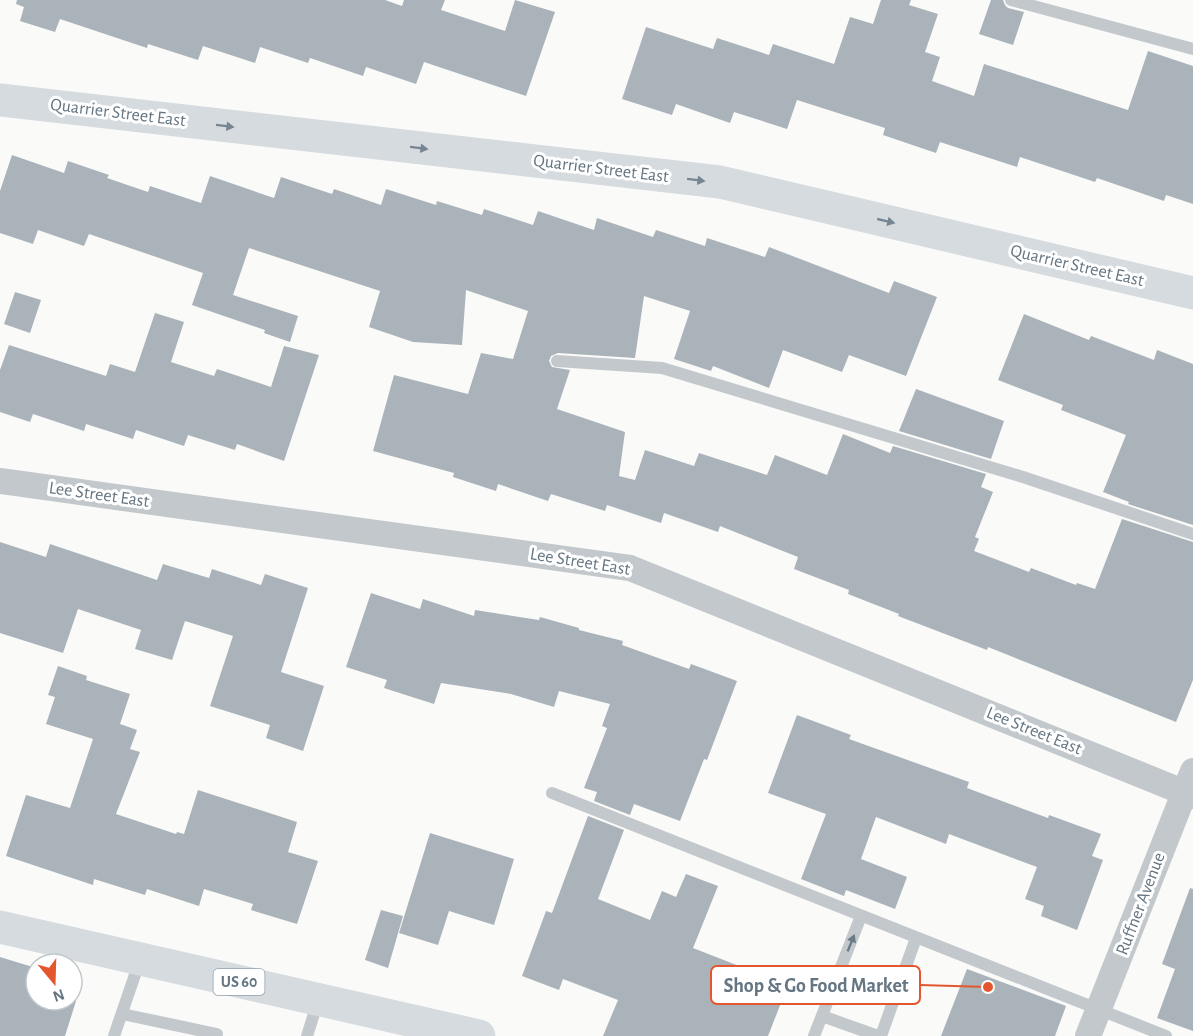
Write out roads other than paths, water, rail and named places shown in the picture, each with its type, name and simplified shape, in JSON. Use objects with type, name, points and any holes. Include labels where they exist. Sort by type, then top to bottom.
[{"type":"main road","name":"Quarrier Street East","points":[[0,100],[720,182],[1193,293]]},
{"type":"main road","name":"US 60","points":[[0,927],[318,1000],[378,1018],[475,1036]]},
{"type":"street","name":"Lee Street East","points":[[0,481],[630,568],[1190,786]]},
{"type":"street","name":"Ruffner Avenue","points":[[1088,1036],[1190,786]]},
{"type":"lane","points":[[1011,0],[1193,49]]},
{"type":"lane","points":[[557,361],[662,368],[1023,477],[1193,534]]},
{"type":"lane","points":[[552,793],[1166,1036]]},
{"type":"lane","points":[[814,1036],[861,916]]},
{"type":"lane","points":[[822,1016],[880,1036],[916,938]]},
{"type":"lane","points":[[114,1036],[140,959]]},
{"type":"lane","points":[[307,1036],[318,1000]]},
{"type":"lane","points":[[122,1014],[220,1035]]},
{"type":"place","name":"Shop & Go Food Market","points":[[988,987]]}]
